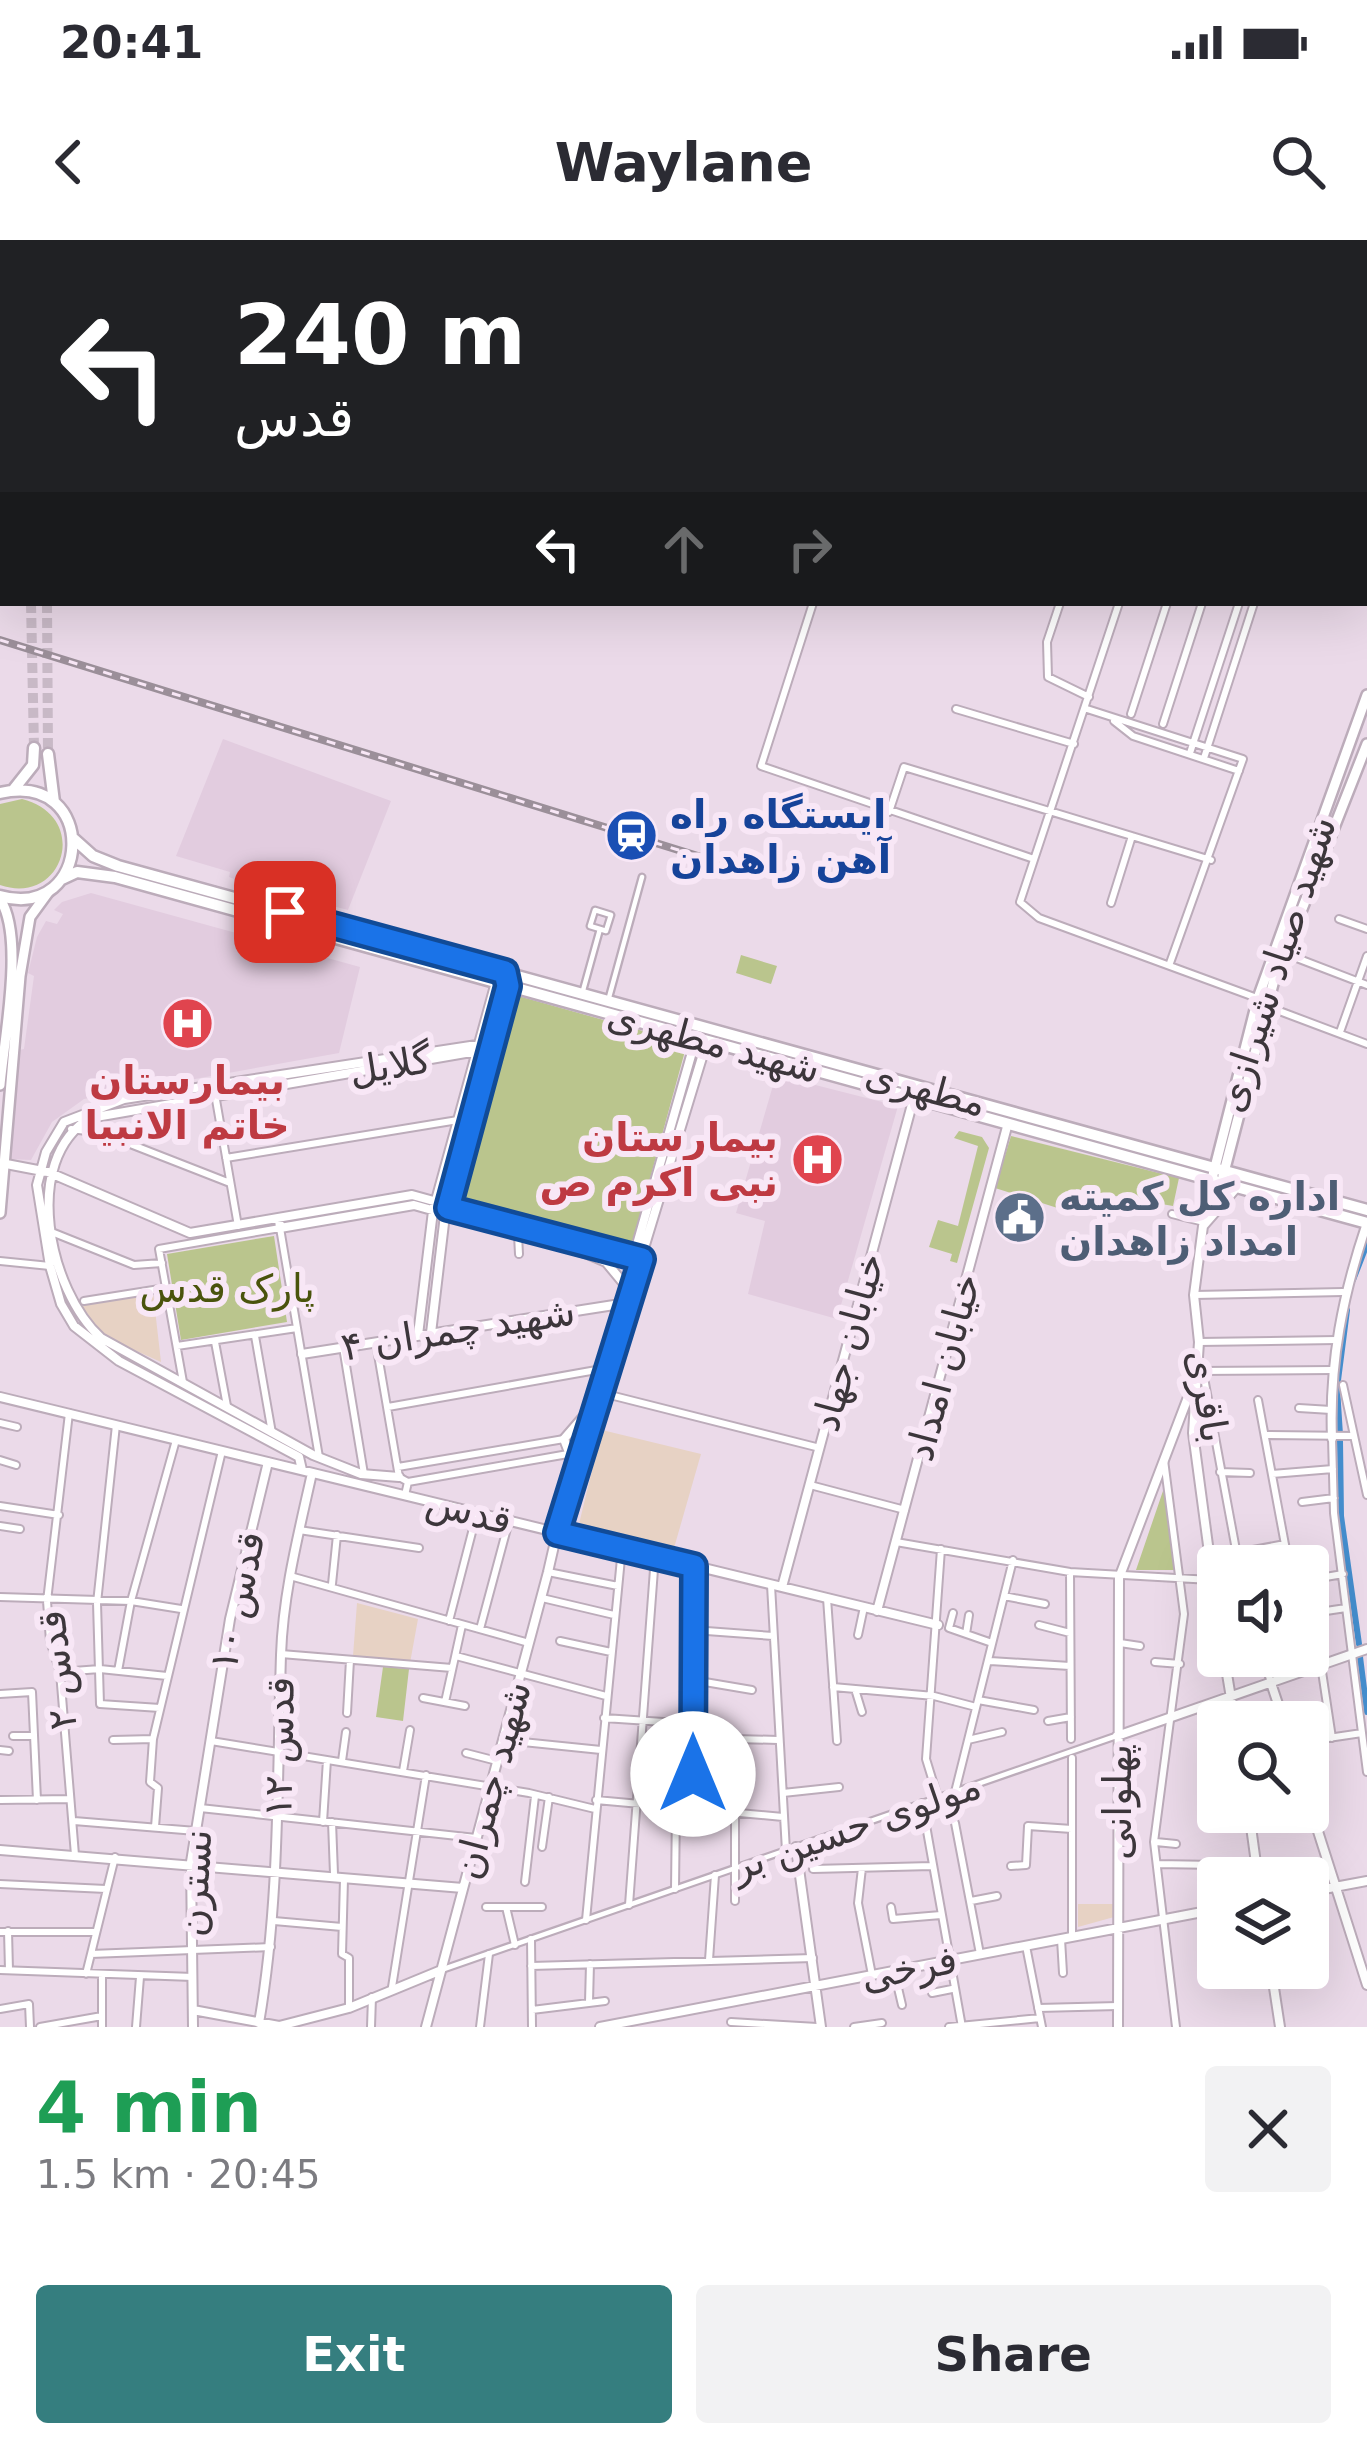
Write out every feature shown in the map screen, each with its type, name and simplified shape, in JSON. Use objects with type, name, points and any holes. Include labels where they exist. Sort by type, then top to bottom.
[{"type":"main road","name":"شهید صیاد شیرازی","points":[[1218,1174],[1258,998],[1367,695]]},
{"type":"main road","name":"شهید صیاد شیرازی","points":[[1218,1174],[1274,980],[1367,744]]},
{"type":"main road","points":[[14,790],[33,765],[34,748]]},
{"type":"main road","points":[[0,1213],[29,917],[62,879],[74,839],[54,802],[48,754]]},
{"type":"main road","points":[[0,793],[14,790],[54,802]]},
{"type":"main road","name":"مطهری","points":[[74,839],[93,856],[118,866],[503,980],[582,994],[1012,1120],[1367,1210]]},
{"type":"main road","name":"شهید مطهری","points":[[62,879],[91,872],[1012,1120]]},
{"type":"main road","points":[[0,1085],[11,952],[10,919],[0,897],[25,899],[51,889]]},
{"type":"main road","points":[[1218,1174],[1238,1186],[1367,1223]]},
{"type":"street","points":[[812,606],[761,766],[1034,859]]},
{"type":"street","points":[[1059,606],[1047,642],[1048,676],[1089,697]]},
{"type":"street","points":[[1118,606],[1053,813],[1020,893],[1026,910],[1258,998]]},
{"type":"street","points":[[1131,714],[1166,606]]},
{"type":"street","points":[[1157,743],[1201,606]]},
{"type":"street","points":[[1190,753],[1238,606]]},
{"type":"street","points":[[1204,758],[1253,606]]},
{"type":"street","points":[[956,709],[1074,744]]},
{"type":"street","points":[[1086,709],[1161,728],[1243,759],[1211,860],[1170,963]]},
{"type":"street","points":[[1106,716],[1133,736],[1239,771]]},
{"type":"street","points":[[889,812],[904,767],[1211,860]]},
{"type":"street","points":[[1112,903],[1132,836]]},
{"type":"street","points":[[608,1001],[642,878]]},
{"type":"street","points":[[582,994],[600,929],[606,931],[610,915],[602,912],[605,902]]},
{"type":"street","points":[[1339,919],[1367,929]]},
{"type":"street","points":[[1340,1032],[1362,983],[1367,956]]},
{"type":"street","points":[[1294,957],[1362,983]]},
{"type":"street","points":[[431,1333],[447,1212],[492,1044],[503,980]]},
{"type":"street","points":[[418,1335],[435,1208],[478,1046],[503,980]]},
{"type":"street","points":[[1282,1012],[1367,1044]]},
{"type":"street","name":"شهید چمران","points":[[557,1533],[602,1393],[702,1038]]},
{"type":"street","name":"گلایل","points":[[44,1171],[64,1123],[86,1110],[492,1044]]},
{"type":"street","name":"گلایل","points":[[71,1129],[90,1118],[478,1046]]},
{"type":"street","points":[[214,1094],[238,1226]]},
{"type":"street","name":"خیابان جهاد","points":[[777,1586],[810,1484],[914,1097]]},
{"type":"street","points":[[90,1118],[102,1133]]},
{"type":"street","points":[[226,1158],[472,1118]]},
{"type":"street","name":"خیابان امداد","points":[[878,1610],[1012,1120]]},
{"type":"street","points":[[230,1183],[102,1133],[71,1129],[44,1171],[50,1266],[61,1304],[95,1345],[299,1457],[307,1472]]},
{"type":"street","points":[[2,1163],[44,1171],[190,1233],[280,1224]]},
{"type":"street","points":[[44,1171],[61,1273],[82,1321],[124,1354],[319,1457],[364,1474],[402,1475],[570,1453],[564,1439],[402,1475]]},
{"type":"street","name":"باقری","points":[[1218,1174],[1202,1206],[1204,1224],[1194,1295],[1198,1371],[1205,1383],[1235,1545]]},
{"type":"street","points":[[1172,1214],[1204,1224],[1238,1186]]},
{"type":"street","points":[[1350,1205],[1367,1199]]},
{"type":"street","points":[[184,1386],[159,1249],[280,1224],[414,1205],[606,1262],[625,1286]]},
{"type":"street","points":[[447,1212],[638,1258]]},
{"type":"street","points":[[1367,1223],[1343,1292],[1331,1410],[1334,1498],[1367,1772]]},
{"type":"street","points":[[280,1224],[319,1457]]},
{"type":"street","points":[[54,1233],[134,1264],[162,1262]]},
{"type":"street","points":[[518,1235],[519,1254]]},
{"type":"street","name":"شهید چمران","points":[[564,1439],[590,1409],[625,1286],[638,1258]]},
{"type":"street","points":[[0,1261],[50,1266]]},
{"type":"street","points":[[84,1301],[166,1288]]},
{"type":"street","points":[[1194,1295],[1343,1292]]},
{"type":"street","name":"شهید چمران ۴","points":[[302,1354],[614,1305]]},
{"type":"street","points":[[177,1346],[297,1328]]},
{"type":"street","points":[[255,1334],[272,1433]]},
{"type":"street","points":[[215,1340],[228,1409]]},
{"type":"street","points":[[1199,1342],[1337,1340]]},
{"type":"street","points":[[375,1341],[405,1496]]},
{"type":"street","points":[[343,1348],[364,1474]]},
{"type":"street","points":[[388,1407],[602,1370]]},
{"type":"street","points":[[1207,1545],[1193,1432],[1198,1371],[1333,1370]]},
{"type":"street","name":"پهلوانی","points":[[1118,2027],[1119,1578],[1198,1371]]},
{"type":"street","points":[[1343,1385],[1367,1494]]},
{"type":"street","points":[[602,1393],[820,1448]]},
{"type":"street","name":"قدس","points":[[0,1397],[938,1625]]},
{"type":"street","points":[[1258,1400],[1285,1544],[1280,1545]]},
{"type":"street","points":[[1299,1408],[1331,1410]]},
{"type":"street","name":"قدس ۲","points":[[69,1414],[47,1601],[52,1655],[60,1672],[75,1855]]},
{"type":"street","points":[[0,1423],[17,1427]]},
{"type":"street","points":[[116,1425],[98,1603],[100,1704],[160,1708]]},
{"type":"street","points":[[1265,1435],[1353,1432]]},
{"type":"street","points":[[118,1671],[131,1601],[176,1440]]},
{"type":"street","points":[[155,1827],[158,1788],[151,1782],[153,1739],[222,1451]]},
{"type":"street","name":"شهید چمران","points":[[426,2027],[548,1572],[573,1463],[570,1453]]},
{"type":"street","points":[[1164,1457],[1183,1582],[1180,1664],[1168,1718],[1154,1842],[1176,2027]]},
{"type":"street","points":[[0,1460],[16,1466]]},
{"type":"street","name":"قدس ۱۰","points":[[211,1741],[230,1619],[268,1462]]},
{"type":"street","points":[[1272,1474],[1333,1469]]},
{"type":"street","name":"قدس ۱۲","points":[[259,2023],[274,1921],[281,1654],[307,1472]]},
{"type":"street","points":[[1220,1472],[1250,1473]]},
{"type":"street","points":[[810,1484],[905,1510]]},
{"type":"street","points":[[1302,1502],[1334,1498]]},
{"type":"street","points":[[0,1506],[59,1515]]},
{"type":"street","points":[[449,1621],[477,1513]]},
{"type":"street","points":[[480,1629],[509,1521]]},
{"type":"street","points":[[0,1526],[20,1529]]},
{"type":"street","points":[[299,1531],[419,1548]]},
{"type":"street","points":[[332,1584],[337,1535]]},
{"type":"street","points":[[896,1542],[1070,1572],[1197,1581]]},
{"type":"street","points":[[586,1920],[622,1548]]},
{"type":"street","points":[[938,1798],[926,1759],[941,1549]]},
{"type":"street","points":[[628,1905],[656,1556]]},
{"type":"street","points":[[955,1792],[1012,1560]]},
{"type":"street","points":[[693,1809],[694,1566]]},
{"type":"street","points":[[548,1572],[618,1586]]},
{"type":"street","points":[[1070,1572],[1072,1739]]},
{"type":"street","points":[[1329,1576],[1343,1574]]},
{"type":"street","points":[[290,1576],[332,1584],[529,1643]]},
{"type":"street","points":[[731,2022],[819,2027],[813,1958],[783,1817],[774,1685],[777,1586]]},
{"type":"street","points":[[1004,1596],[1045,1604]]},
{"type":"street","points":[[0,1597],[131,1601],[182,1609]]},
{"type":"street","points":[[541,1598],[614,1615]]},
{"type":"street","points":[[827,1598],[837,1741]]},
{"type":"street","points":[[858,1635],[864,1607]]},
{"type":"street","points":[[988,1607],[999,1615]]},
{"type":"street","points":[[1329,1611],[1347,1608]]},
{"type":"street","points":[[953,1613],[949,1628],[992,1643]]},
{"type":"street","points":[[966,1634],[969,1616]]},
{"type":"street","points":[[1039,1624],[1070,1633]]},
{"type":"street","points":[[445,1702],[462,1625]]},
{"type":"street","points":[[693,1630],[773,1636]]},
{"type":"street","points":[[560,1641],[610,1652]]},
{"type":"street","points":[[1116,1643],[1140,1646]]},
{"type":"street","name":"مولوی حسین بر","points":[[1329,1662],[1367,1648]]},
{"type":"street","points":[[281,1654],[452,1668]]},
{"type":"street","points":[[456,1656],[606,1696]]},
{"type":"street","points":[[347,1713],[350,1660]]},
{"type":"street","points":[[988,1661],[1070,1666]]},
{"type":"street","points":[[1155,1662],[1180,1664]]},
{"type":"street","points":[[60,1672],[100,1669],[167,1676]]},
{"type":"street","points":[[1229,1677],[1233,1701]]},
{"type":"street","points":[[1269,1677],[1277,1701]]},
{"type":"street","name":"مولوی حسین بر","points":[[1218,1701],[1287,1677]]},
{"type":"street","points":[[1319,1677],[1332,1738]]},
{"type":"street","points":[[693,1680],[752,1690]]},
{"type":"street","points":[[833,1687],[1034,1710]]},
{"type":"street","points":[[855,1689],[862,1712]]},
{"type":"street","points":[[0,1694],[32,1692],[37,1800]]},
{"type":"street","points":[[423,1698],[465,1706]]},
{"type":"street","name":"مولوی حسین بر","points":[[441,1970],[1197,1708]]},
{"type":"street","points":[[1048,1720],[1071,1717]]},
{"type":"street","points":[[604,1718],[693,1724]]},
{"type":"street","points":[[403,1772],[410,1730]]},
{"type":"street","points":[[342,1761],[346,1732]]},
{"type":"street","points":[[968,1740],[1002,1732]]},
{"type":"street","points":[[1329,1738],[1363,1733]]},
{"type":"street","points":[[13,1736],[34,1736]]},
{"type":"street","points":[[693,1738],[778,1740]]},
{"type":"street","points":[[113,1740],[153,1739]]},
{"type":"street","points":[[503,1740],[601,1750]]},
{"type":"street","points":[[211,1741],[596,1805],[783,1817]]},
{"type":"street","name":"نسترن","points":[[193,2027],[191,1862],[211,1741]]},
{"type":"street","points":[[466,1753],[497,1762]]},
{"type":"street","points":[[1063,1973],[1072,1758]]},
{"type":"street","points":[[327,1759],[328,1822],[339,1875],[342,1954],[349,1958],[349,2008]]},
{"type":"street","points":[[392,1987],[426,1775]]},
{"type":"street","points":[[782,1793],[839,1787]]},
{"type":"street","points":[[525,1882],[535,1795]]},
{"type":"street","points":[[542,1846],[549,1797]]},
{"type":"street","points":[[0,1800],[70,1799]]},
{"type":"street","points":[[922,1804],[962,2026]]},
{"type":"street","points":[[675,1889],[676,1807]]},
{"type":"street","points":[[200,1808],[476,1838]]},
{"type":"street","points":[[734,1812],[735,1901]]},
{"type":"street","points":[[72,1821],[196,1831]]},
{"type":"street","points":[[955,1823],[980,1954]]},
{"type":"street","points":[[1011,1865],[1026,1865],[1028,1826],[1072,1829]]},
{"type":"street","points":[[1318,1833],[1367,1984]]},
{"type":"street","points":[[1154,1842],[1176,1844]]},
{"type":"street","points":[[0,1850],[191,1862],[463,1888]]},
{"type":"street","points":[[86,1974],[115,1857]]},
{"type":"street","points":[[1157,1864],[1197,1865]]},
{"type":"street","points":[[813,1869],[932,1866]]},
{"type":"street","points":[[862,1868],[858,1903],[872,1975]]},
{"type":"street","points":[[709,1960],[715,1876]]},
{"type":"street","points":[[1329,1888],[1367,1881]]},
{"type":"street","points":[[0,1884],[106,1889]]},
{"type":"street","points":[[970,1901],[997,1896]]},
{"type":"street","points":[[486,1907],[542,1907]]},
{"type":"street","points":[[506,1907],[514,1945]]},
{"type":"street","points":[[891,1907],[893,1919],[940,1915]]},
{"type":"street","name":"فرخی","points":[[600,2027],[1197,1913]]},
{"type":"street","points":[[274,1921],[343,1927]]},
{"type":"street","points":[[96,1932],[4,1932],[4,1970],[193,1977]]},
{"type":"street","points":[[531,1939],[532,2027]]},
{"type":"street","points":[[949,2027],[1041,2023],[1026,1946]]},
{"type":"street","points":[[91,1954],[271,1947]]},
{"type":"street","points":[[480,2027],[489,1954]]},
{"type":"street","points":[[531,1966],[813,1958]]},
{"type":"street","points":[[589,2003],[590,1964]]},
{"type":"street","points":[[193,2010],[279,2026],[349,2008],[441,1970]]},
{"type":"street","points":[[894,1971],[902,2005]]},
{"type":"street","points":[[102,1975],[103,2027]]},
{"type":"street","points":[[136,2027],[140,1976]]},
{"type":"street","points":[[932,1993],[954,1989]]},
{"type":"street","points":[[1274,1989],[1280,2027]]},
{"type":"street","points":[[371,2027],[372,1997]]},
{"type":"street","points":[[532,2010],[605,2001]]},
{"type":"street","points":[[0,2009],[29,2004],[30,2027]]},
{"type":"street","points":[[1038,2008],[1118,2006]]},
{"type":"street","points":[[40,2027],[79,2024],[103,2016]]},
{"type":"street","points":[[854,2027],[882,2023]]},
{"type":"shaded area","points":[[223,739],[391,801],[348,910],[247,884],[229,877],[230,872],[176,856]]},
{"type":"shaded area","name":"بیمارستان خاتم الانبیا","points":[[91,893],[360,967],[339,1053],[84,1099],[52,1122],[31,1160],[10,1159],[19,1050],[24,1049],[34,976],[28,973],[37,937],[46,921],[57,924],[63,914],[54,910],[62,902]]},
{"type":"shaded area","name":"بیمارستان نبی اکرم ص","points":[[776,1075],[898,1106],[837,1319],[748,1294],[765,1221],[736,1213]]},
{"type":"shaded area","points":[[153,1292],[161,1362],[103,1336],[80,1303]]},
{"type":"shaded area","points":[[602,1430],[701,1454],[674,1548],[578,1528]]},
{"type":"shaded area","points":[[357,1603],[418,1619],[410,1663],[353,1656]]},
{"type":"shaded area","points":[[1078,1904],[1113,1904],[1114,1917],[1078,1927]]},
{"type":"green space","points":[[22,799],[44,809],[57,823],[62,840],[61,857],[53,872],[40,883],[22,888],[0,885],[0,804]]},
{"type":"green space","points":[[741,955],[777,966],[771,984],[736,973]]},
{"type":"green space","points":[[511,994],[682,1042],[685,1051],[630,1252],[465,1209],[459,1199]]},
{"type":"green space","points":[[959,1131],[982,1137],[989,1148],[957,1263],[950,1261],[952,1254],[929,1247],[938,1220],[958,1226],[978,1146],[954,1138]]},
{"type":"green space","points":[[1011,1136],[1179,1178],[1173,1206],[1076,1189],[1070,1212],[995,1188]]},
{"type":"green space","name":"پارک قدس","points":[[274,1236],[287,1322],[181,1340],[167,1254]]},
{"type":"green space","points":[[1168,1478],[1175,1570],[1136,1570],[1164,1488]]},
{"type":"green space","points":[[383,1667],[409,1669],[403,1721],[376,1717]]},
{"type":"waterway","points":[[1353,1280],[1367,1244]]},
{"type":"waterway","points":[[1340,1435],[1337,1388],[1347,1310]]},
{"type":"waterway","points":[[1340,1441],[1341,1516],[1359,1644]]},
{"type":"waterway","points":[[1360,1657],[1367,1712]]},
{"type":"tunnel","points":[[31,606],[34,748]]},
{"type":"tunnel","points":[[47,606],[48,754]]},
{"type":"railway","points":[[0,640],[743,870]]},
{"type":"place","name":"ایستگاه راه آهن زاهدان","points":[[631,836]]},
{"type":"place","name":"بیمارستان خاتم الانبیا","points":[[187,1023]]},
{"type":"place","name":"بیمارستان نبی اکرم ص","points":[[817,1159]]},
{"type":"place","name":"اداره کل کمیته امداد زاهدان","points":[[1020,1218]]},
{"type":"route","points":[[285,912],[505,972],[508,986],[448,1208],[642,1259],[557,1533],[694,1566],[693,1774]]}]
